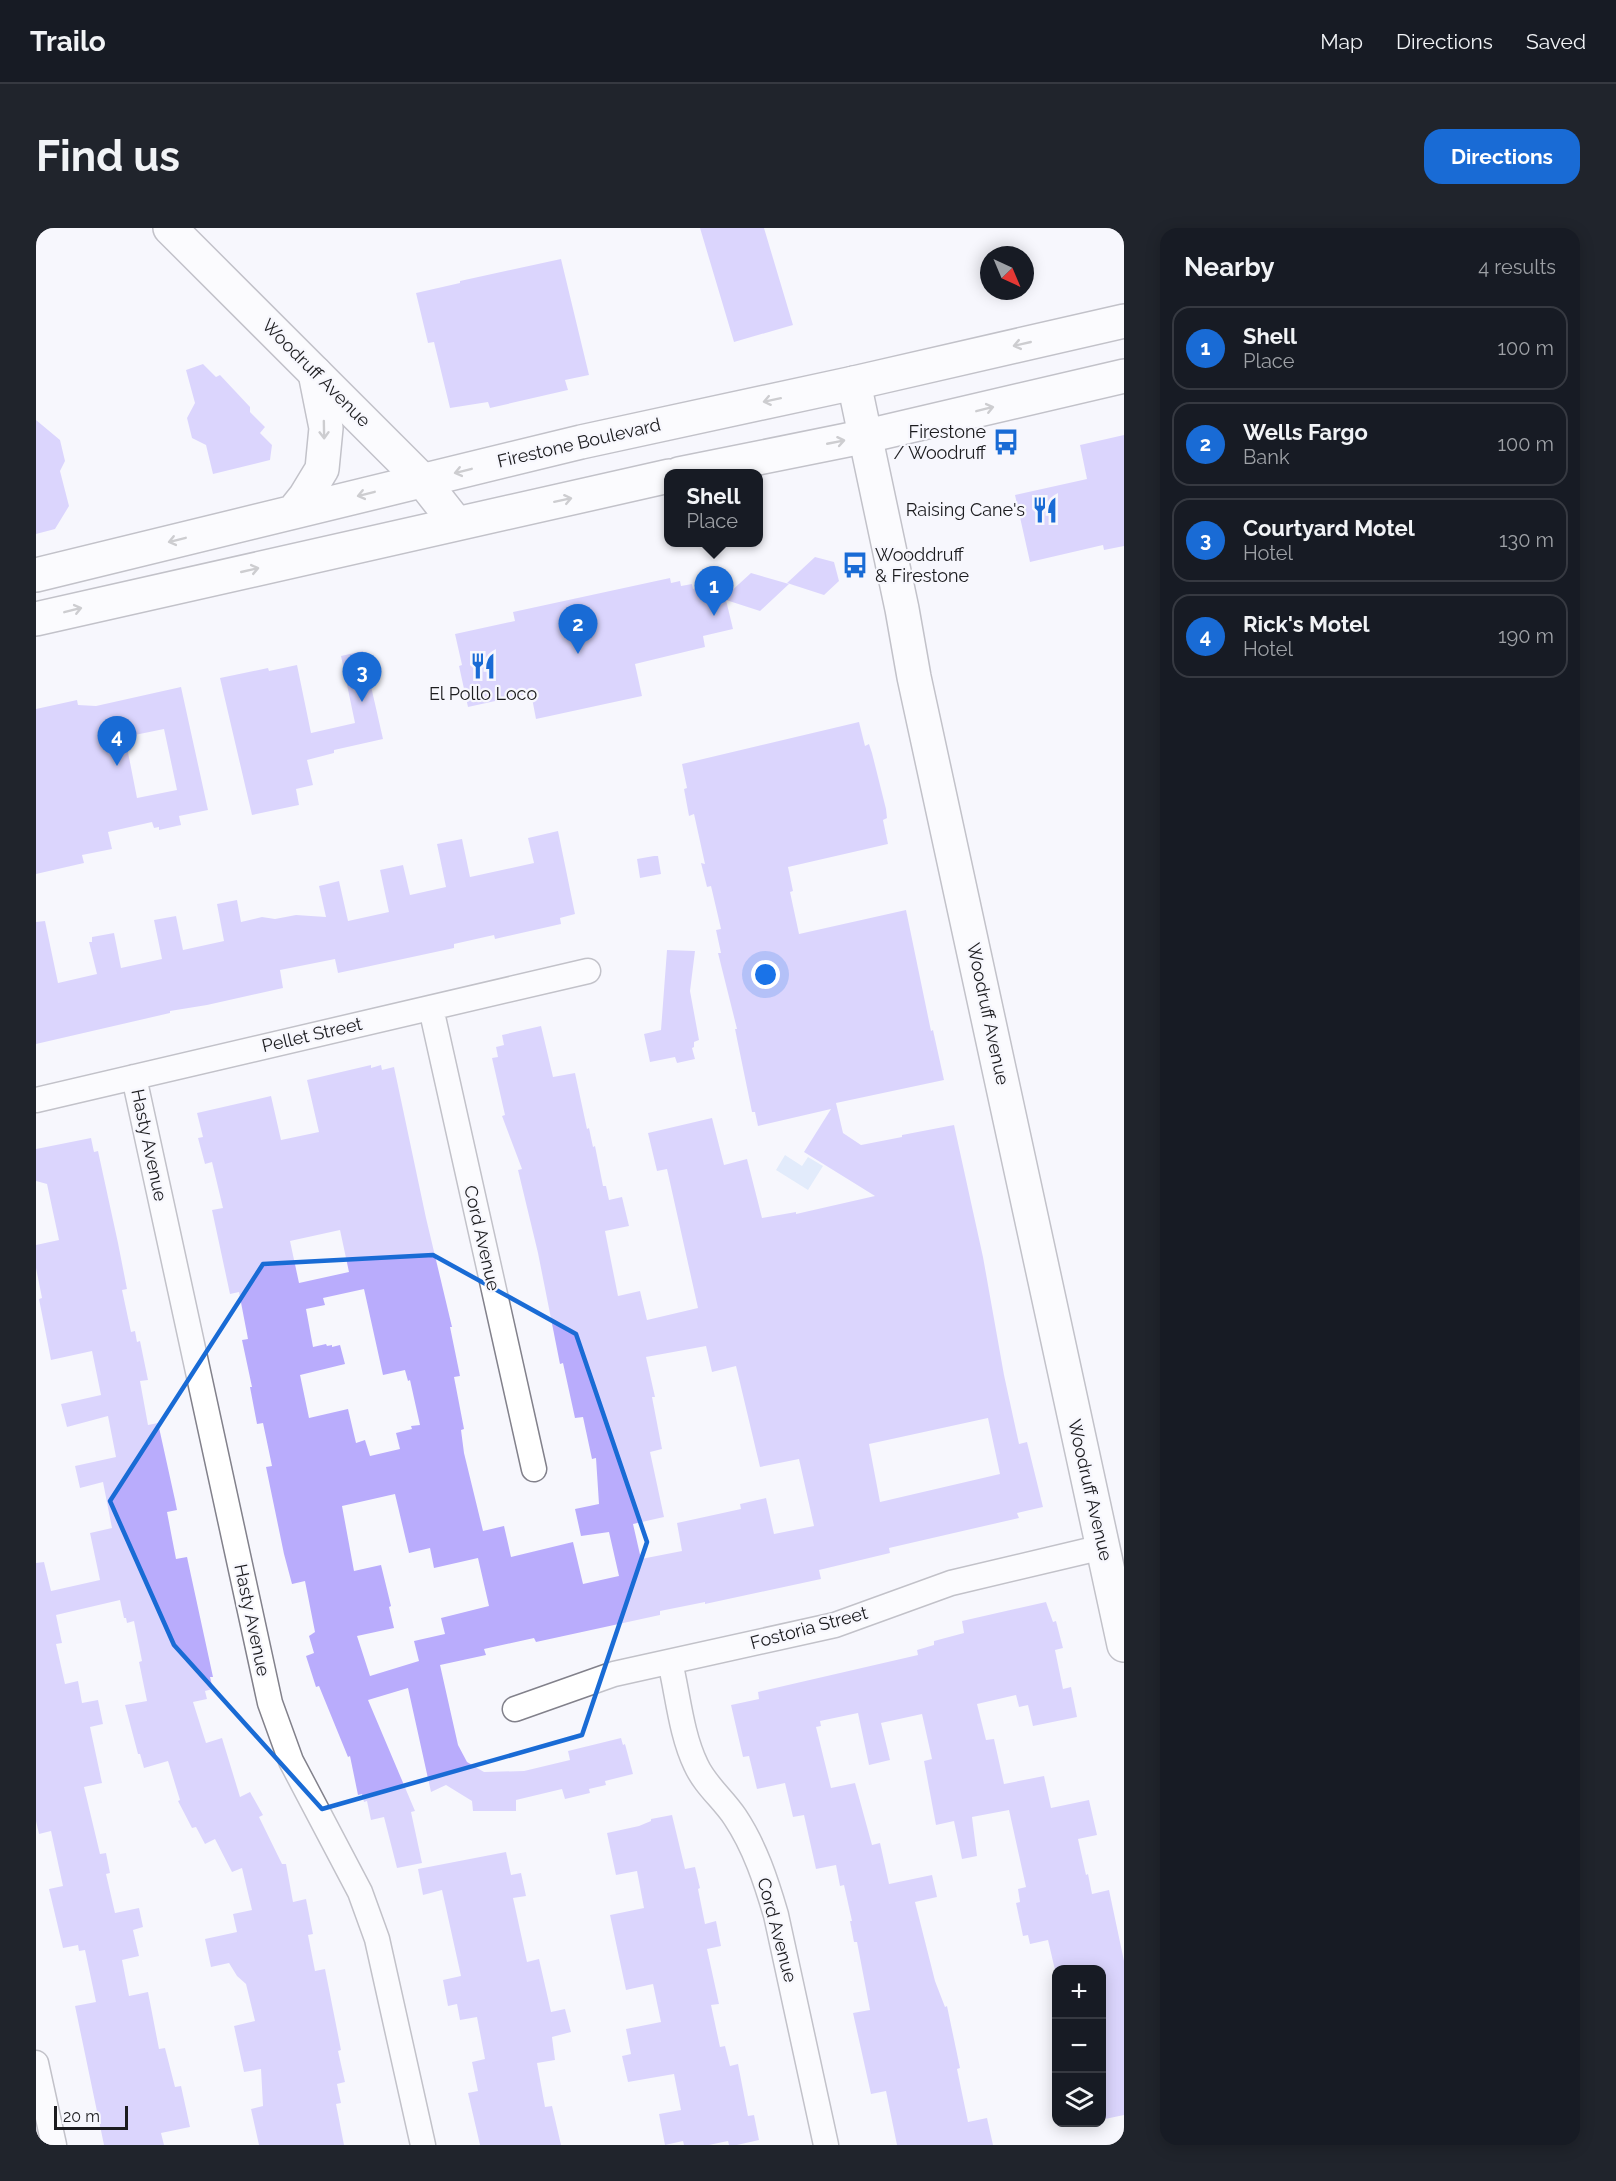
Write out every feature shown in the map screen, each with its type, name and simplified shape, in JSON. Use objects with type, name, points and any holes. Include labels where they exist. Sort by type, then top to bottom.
[{"type":"main road","name":"Woodruff Avenue","points":[[170,228],[423,481],[456,523]]},
{"type":"main road","name":"Firestone Boulevard","points":[[36,574],[581,442],[1124,321]]},
{"type":"main road","points":[[293,512],[322,469],[326,428],[315,373]]},
{"type":"main road","points":[[705,469],[867,436],[1124,376]]},
{"type":"main road","name":"Woodruff Avenue","points":[[854,383],[867,436],[914,677],[1124,1645]]},
{"type":"main road","points":[[36,619],[664,477]]},
{"type":"street","name":"Pellet Street","points":[[36,1100],[588,971]]},
{"type":"street","name":"Cord Avenue","points":[[431,1008],[534,1469]]},
{"type":"street","name":"Hasty Avenue","points":[[134,1077],[270,1703],[291,1761],[360,1892],[377,1938],[423,2145]]},
{"type":"street","name":"Fostoria Street","points":[[515,1709],[614,1674],[835,1625],[951,1583],[1103,1547]]},
{"type":"street","name":"Cord Avenue","points":[[670,1662],[689,1749],[709,1786],[734,1816],[750,1842],[766,1882],[776,1915],[826,2145]]},
{"type":"street","points":[[36,2063],[54,2145]]},
{"type":"highlighted area","points":[[433,1255],[576,1334],[647,1542],[582,1735],[322,1809],[174,1645],[110,1501],[263,1264]]},
{"type":"water","points":[[785,1155],[802,1166],[808,1157],[823,1166],[808,1190],[776,1170]]},
{"type":"building","points":[[700,228],[764,228],[793,325],[734,342]]},
{"type":"building","points":[[561,259],[589,375],[565,380],[568,390],[490,408],[488,402],[450,408],[434,342],[428,343],[416,293]]},
{"type":"building","points":[[203,364],[216,377],[220,375],[265,427],[260,433],[272,445],[270,460],[213,474],[206,445],[192,438],[187,418],[195,403],[186,370]]},
{"type":"building","points":[[36,420],[60,440],[65,461],[60,471],[69,506],[55,529],[36,534]]},
{"type":"building","points":[[1124,435],[1124,546],[1104,550],[1103,545],[1030,562],[1015,495],[1087,479],[1080,445]]},
{"type":"building","points":[[815,557],[834,562],[839,581],[824,595],[787,583]]},
{"type":"building","points":[[751,573],[789,584],[760,611],[726,600],[733,629],[703,636],[705,647],[635,664],[642,696],[536,719],[531,693],[468,707],[455,634],[515,621],[513,612],[670,578],[671,583],[680,581],[681,586],[692,584],[693,589],[713,584],[717,604]]},
{"type":"building","points":[[363,651],[383,739],[334,750],[334,753],[307,760],[313,785],[296,789],[299,805],[252,815],[220,678],[268,668],[269,671],[297,665],[311,733],[355,723],[341,656]]},
{"type":"building","points":[[181,687],[208,810],[179,816],[181,825],[159,830],[159,827],[154,828],[152,822],[108,832],[112,849],[82,855],[84,863],[36,874],[36,709],[77,700],[78,705],[96,706]],"holes":[[[164,729],[177,790],[137,798],[125,737]]]},
{"type":"building","points":[[859,722],[865,746],[869,744],[872,753],[886,809],[887,818],[883,820],[888,844],[788,867],[793,891],[790,892],[799,934],[906,910],[931,1031],[933,1030],[944,1080],[836,1103],[843,1133],[861,1145],[954,1125],[983,1257],[1019,1444],[1027,1442],[1043,1507],[1017,1513],[1019,1518],[889,1548],[890,1553],[819,1570],[821,1579],[705,1604],[705,1602],[660,1611],[660,1615],[536,1642],[534,1638],[484,1649],[486,1655],[440,1665],[458,1745],[467,1762],[484,1772],[524,1771],[570,1760],[568,1751],[621,1738],[623,1745],[625,1744],[633,1774],[605,1781],[606,1785],[589,1789],[590,1793],[565,1799],[562,1789],[516,1800],[516,1811],[473,1811],[472,1801],[446,1785],[431,1792],[408,1688],[368,1700],[415,1811],[411,1812],[422,1863],[397,1868],[384,1817],[371,1820],[367,1801],[364,1802],[362,1794],[358,1795],[350,1756],[348,1757],[319,1686],[316,1687],[306,1656],[314,1653],[309,1636],[315,1632],[305,1581],[292,1584],[284,1554],[266,1467],[272,1466],[263,1423],[257,1424],[250,1387],[252,1387],[242,1340],[248,1339],[239,1292],[230,1294],[212,1210],[223,1208],[212,1162],[205,1164],[198,1138],[203,1137],[197,1113],[271,1096],[281,1140],[319,1132],[307,1080],[371,1065],[371,1068],[381,1065],[382,1070],[394,1067],[452,1327],[450,1327],[460,1376],[454,1377],[464,1429],[461,1430],[464,1453],[483,1531],[504,1526],[511,1557],[573,1542],[583,1584],[619,1576],[609,1532],[581,1536],[575,1509],[599,1504],[596,1458],[592,1459],[583,1417],[575,1418],[563,1363],[560,1364],[538,1253],[518,1170],[522,1169],[502,1116],[505,1115],[492,1058],[498,1057],[496,1047],[504,1045],[502,1035],[541,1026],[553,1077],[575,1073],[587,1129],[589,1128],[593,1147],[595,1146],[603,1186],[606,1186],[609,1200],[622,1197],[629,1226],[605,1231],[618,1296],[640,1291],[647,1320],[698,1308],[667,1169],[657,1171],[648,1133],[712,1118],[724,1165],[747,1159],[762,1218],[796,1212],[796,1214],[875,1196],[804,1152],[831,1109],[758,1126],[755,1112],[752,1112],[735,1029],[737,1029],[718,953],[721,953],[716,930],[721,929],[711,886],[707,887],[701,863],[705,864],[694,814],[689,816],[682,764]],"holes":[[[340,1230],[349,1272],[299,1283],[290,1241]],[[364,1289],[383,1375],[405,1370],[408,1381],[410,1380],[420,1425],[411,1426],[412,1429],[396,1433],[400,1449],[370,1456],[365,1440],[356,1443],[348,1409],[309,1418],[300,1375],[345,1364],[340,1345],[332,1347],[326,1344],[313,1347],[306,1309],[325,1305],[323,1298]],[[706,1346],[712,1372],[736,1366],[760,1467],[799,1459],[814,1526],[774,1534],[766,1498],[740,1504],[741,1509],[677,1523],[682,1551],[641,1559],[633,1524],[664,1517],[650,1452],[662,1449],[652,1397],[655,1397],[646,1357]],[[988,1418],[1000,1474],[880,1502],[869,1444]],[[395,1494],[409,1553],[430,1548],[434,1568],[478,1558],[489,1606],[441,1618],[445,1634],[414,1641],[419,1661],[370,1676],[357,1636],[394,1628],[389,1607],[391,1606],[381,1565],[354,1571],[342,1506]]]},
{"type":"building","points":[[558,831],[575,914],[560,918],[561,924],[495,939],[494,935],[454,944],[454,948],[338,973],[335,959],[280,970],[283,988],[170,1011],[170,1013],[36,1044],[36,922],[45,921],[58,983],[97,974],[89,942],[92,942],[92,937],[114,933],[121,968],[162,959],[154,920],[176,916],[183,950],[224,941],[217,904],[237,900],[241,922],[262,917],[275,919],[296,915],[326,917],[319,886],[339,881],[348,921],[389,912],[380,870],[403,865],[410,895],[446,887],[437,844],[462,839],[470,877],[534,863],[528,838]]},
{"type":"building","points":[[658,856],[661,874],[640,878],[637,859]]},
{"type":"building","points":[[667,950],[695,951],[690,991],[699,1040],[694,1042],[692,1048],[695,1059],[677,1063],[675,1057],[650,1062],[644,1034],[661,1030]]},
{"type":"building","points":[[91,1138],[94,1152],[98,1151],[118,1243],[127,1289],[122,1290],[131,1332],[135,1331],[137,1342],[140,1341],[148,1380],[140,1381],[148,1425],[158,1423],[175,1500],[177,1510],[167,1512],[176,1559],[187,1557],[213,1677],[210,1677],[213,1689],[205,1691],[207,1699],[193,1702],[206,1743],[222,1738],[240,1797],[250,1792],[263,1815],[259,1817],[282,1864],[286,1864],[293,1902],[306,1899],[313,1934],[308,1935],[315,1971],[325,1969],[341,2050],[338,2051],[345,2082],[337,2084],[341,2103],[336,2104],[344,2145],[259,2145],[251,2109],[263,2106],[261,2069],[244,2072],[234,2026],[255,2021],[246,1984],[237,1976],[229,1963],[211,1967],[205,1939],[237,1932],[233,1914],[252,1910],[242,1868],[232,1872],[215,1839],[205,1844],[196,1827],[192,1828],[178,1801],[180,1800],[168,1761],[144,1768],[125,1705],[147,1701],[139,1662],[142,1661],[134,1621],[127,1623],[120,1600],[56,1615],[62,1643],[56,1644],[65,1684],[78,1681],[82,1703],[98,1700],[103,1724],[90,1727],[102,1783],[84,1787],[100,1854],[106,1853],[110,1873],[106,1874],[115,1913],[139,1908],[143,1927],[133,1930],[139,1956],[122,1960],[129,1996],[148,1992],[159,2049],[165,2048],[175,2087],[181,2086],[190,2127],[161,2133],[164,2145],[104,2145],[75,2006],[96,2002],[85,1950],[79,1951],[78,1945],[63,1948],[49,1889],[63,1886],[51,1831],[39,1834],[36,1821],[36,1563],[44,1562],[51,1591],[100,1580],[90,1533],[112,1528],[103,1482],[80,1488],[75,1466],[116,1457],[108,1416],[67,1427],[61,1404],[101,1395],[92,1351],[51,1360],[39,1299],[42,1298],[36,1268],[36,1245],[59,1240],[47,1184],[36,1181],[36,1149]]},
{"type":"building","points":[[1046,1602],[1053,1622],[1056,1621],[1063,1648],[1055,1650],[1063,1689],[1071,1687],[1077,1717],[1033,1726],[1028,1705],[1019,1707],[1016,1695],[977,1704],[986,1740],[994,1739],[1004,1784],[1044,1776],[1051,1808],[1089,1800],[1097,1835],[1078,1839],[1092,1894],[1109,1890],[1124,1961],[1124,2115],[1106,2119],[1106,1965],[1054,1965],[1048,1940],[1030,1944],[1028,1935],[1023,1936],[1016,1903],[1020,1902],[1018,1889],[1026,1887],[1009,1810],[972,1817],[977,1856],[962,1859],[954,1821],[936,1825],[924,1761],[932,1759],[922,1714],[881,1723],[890,1760],[869,1765],[858,1713],[820,1721],[821,1726],[816,1727],[831,1788],[855,1783],[872,1845],[880,1843],[889,1884],[932,1875],[937,1897],[915,1902],[935,1981],[945,2007],[947,2006],[968,2122],[987,2118],[993,2145],[897,2145],[886,2091],[871,2094],[853,2013],[870,2010],[857,1942],[854,1942],[844,1885],[840,1886],[836,1865],[816,1869],[804,1815],[793,1817],[785,1783],[757,1789],[749,1756],[743,1757],[731,1705],[759,1699],[758,1692],[918,1655],[917,1650],[934,1645],[934,1641],[964,1633],[962,1621]]},
{"type":"building","points":[[672,1815],[685,1869],[695,1867],[705,1924],[716,1921],[721,1946],[707,1949],[719,2004],[711,2005],[720,2047],[725,2046],[730,2066],[738,2064],[748,2116],[754,2115],[759,2140],[737,2145],[729,2145],[728,2141],[709,2145],[684,2145],[683,2141],[665,2145],[659,2114],[681,2110],[674,2074],[628,2082],[622,2056],[631,2054],[626,2029],[661,2022],[653,1984],[626,1990],[610,1915],[644,1908],[637,1871],[616,1875],[607,1833]]},
{"type":"building","points":[[506,1852],[511,1875],[521,1873],[526,1896],[513,1898],[527,1962],[539,1959],[551,2012],[565,2009],[571,2032],[552,2037],[555,2060],[537,2063],[545,2107],[552,2106],[561,2145],[480,2145],[468,2093],[478,2091],[472,2062],[485,2059],[477,2017],[460,2020],[457,2004],[448,2006],[443,1980],[461,1976],[442,1890],[423,1895],[418,1869]]},
{"type":"place","name":"Firestone / Woodruff","points":[[1006,442]]},
{"type":"place","name":"Raising Cane's","points":[[1045,510]]},
{"type":"place","name":"Wooddruff & Firestone","points":[[855,565]]},
{"type":"place","name":"Shell","points":[[714,616]]},
{"type":"place","name":"Wells Fargo","points":[[578,654]]},
{"type":"place","name":"El Pollo Loco","points":[[483,666]]},
{"type":"place","name":"Courtyard Motel","points":[[362,702]]},
{"type":"place","name":"Rick's Motel","points":[[117,766]]}]
